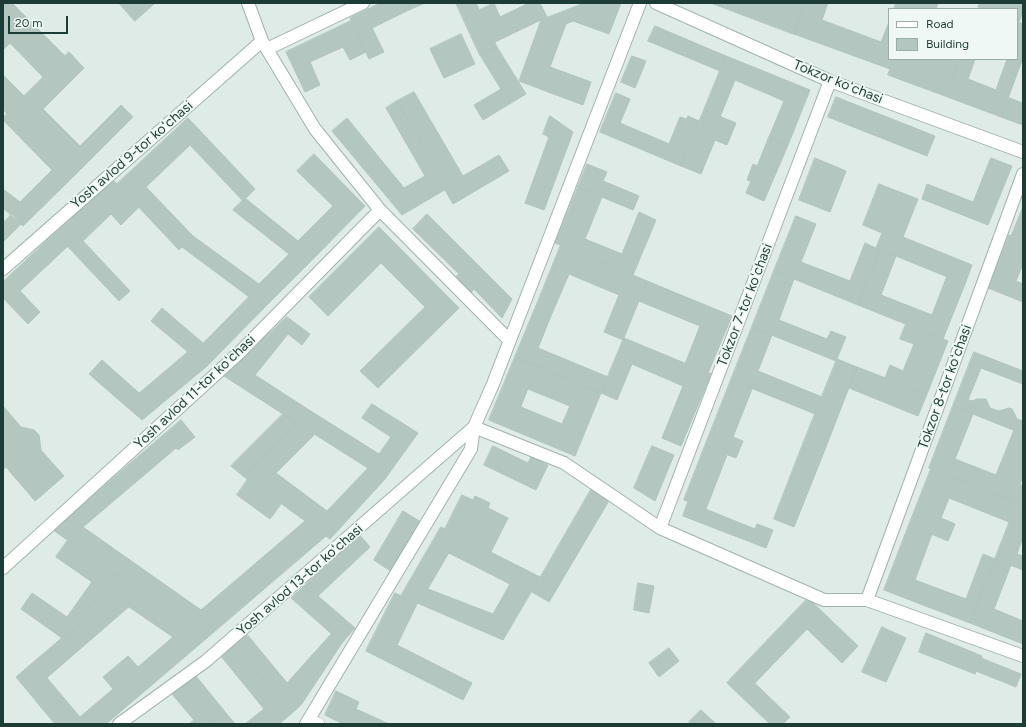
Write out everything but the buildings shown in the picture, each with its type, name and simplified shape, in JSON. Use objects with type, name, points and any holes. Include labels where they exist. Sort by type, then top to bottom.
[{"type":"street","points":[[248,3],[264,45],[315,129],[380,210],[509,340]]},
{"type":"street","name":"Yosh avlod 9-tor koʻchasi","points":[[3,268],[264,45],[363,3]]},
{"type":"street","points":[[311,722],[471,449],[474,427],[640,3]]},
{"type":"street","name":"Tokzor koʻchasi","points":[[656,3],[830,81],[1023,152]]},
{"type":"street","name":"Tokzor 7-tor koʻchasi","points":[[660,528],[830,81]]},
{"type":"street","name":"Tokzor 8-tor koʻchasi","points":[[867,600],[1023,174]]},
{"type":"street","name":"Yosh avlod 11-tor koʻchasi","points":[[3,568],[239,353],[380,210]]},
{"type":"street","points":[[474,427],[564,463],[660,528],[824,600],[867,600],[1023,656]]},
{"type":"street","name":"Yosh avlod 13-tor koʻchasi","points":[[119,724],[206,661],[474,427]]}]
